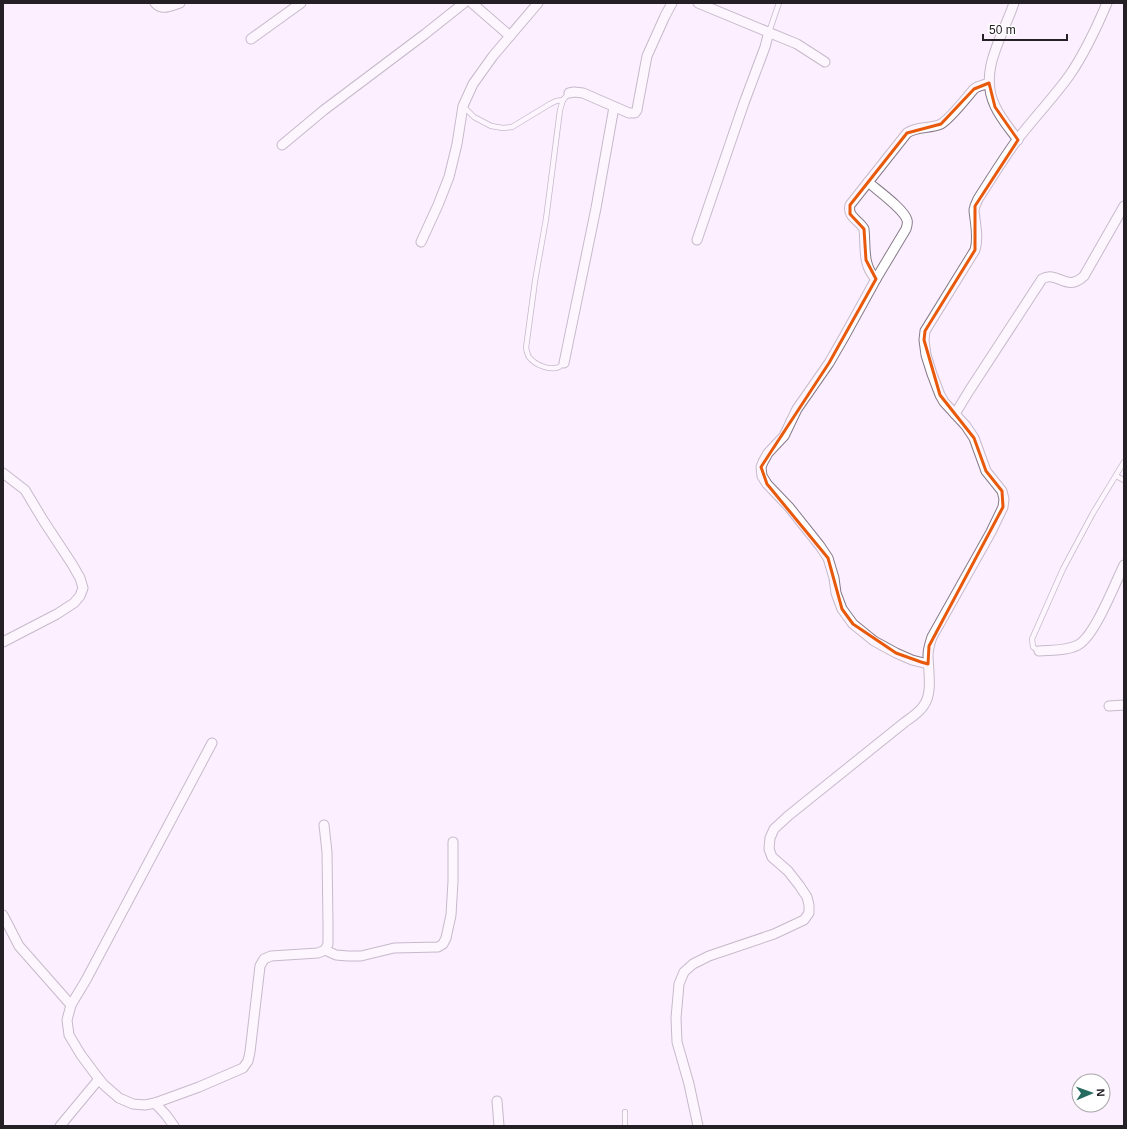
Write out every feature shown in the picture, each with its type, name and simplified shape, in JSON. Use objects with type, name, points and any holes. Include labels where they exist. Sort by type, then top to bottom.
[{"type":"street","points":[[155,3],[164,8],[180,3]]},
{"type":"street","points":[[251,39],[301,3]]},
{"type":"street","points":[[282,145],[324,110],[393,59],[464,3]]},
{"type":"street","points":[[472,3],[510,36]]},
{"type":"street","points":[[421,242],[449,177],[457,144],[463,106],[473,84],[538,3]]},
{"type":"street","points":[[566,96],[574,92],[583,93],[629,113],[634,113],[637,110],[647,56],[672,3]]},
{"type":"street","points":[[698,3],[798,44],[825,62]]},
{"type":"street","points":[[1014,3],[992,58],[989,83],[990,92],[995,107],[1018,140]]},
{"type":"street","points":[[698,1126],[689,1084],[677,1042],[676,1000],[679,984],[684,972],[693,964],[709,956],[774,934],[804,920],[809,913],[810,905],[807,896],[788,871],[772,857],[769,849],[770,838],[774,829],[924,706],[928,695],[929,646],[932,637],[991,532],[1003,507],[1004,499],[1002,491],[986,471],[974,438],[966,426],[944,402],[926,355],[924,336],[925,331],[975,250],[977,238],[975,206],[991,179],[1018,140],[1068,77],[1092,39],[1107,3]]},
{"type":"street","points":[[697,240],[769,32]]},
{"type":"street","points":[[876,279],[870,273],[866,260],[864,229],[850,214],[850,205],[907,133],[911,130],[941,124],[974,89],[989,83]]},
{"type":"street","points":[[564,363],[590,239],[614,107]]},
{"type":"street","points":[[868,182],[901,210],[907,220],[906,229],[829,363],[797,409],[784,436],[768,453],[762,462],[762,476],[767,484],[820,546],[828,558],[834,578],[836,593],[842,609],[853,624],[874,641],[896,653],[912,660],[928,664]]},
{"type":"street","points":[[955,414],[1042,279],[1050,276],[1070,283],[1084,276],[1124,206]]},
{"type":"street","points":[[3,473],[25,490],[72,564],[80,578],[83,588],[80,596],[74,603],[3,642]]},
{"type":"street","points":[[1038,651],[1077,646],[1084,641],[1093,629],[1121,579],[1124,564]]},
{"type":"street","points":[[1108,706],[1124,705]]},
{"type":"street","points":[[212,743],[72,1005],[67,1020],[69,1035],[81,1055],[104,1085],[119,1098],[133,1104],[145,1106],[243,1068],[248,1061],[250,1052],[260,966],[264,959],[271,956],[318,953],[325,950],[328,944],[327,852],[324,825]]},
{"type":"street","points":[[325,950],[336,955],[361,956],[394,948],[438,947],[443,944],[446,938],[451,915],[453,842]]},
{"type":"street","points":[[3,915],[19,946],[72,1005]]},
{"type":"street","points":[[60,1126],[99,1079]]},
{"type":"street","points":[[497,1101],[499,1126]]},
{"type":"street","points":[[155,1103],[174,1126]]},
{"type":"lane","points":[[769,32],[779,3]]},
{"type":"lane","points":[[463,106],[474,117],[491,126],[503,128],[512,127],[566,96]]},
{"type":"lane","points":[[564,363],[559,367],[551,368],[541,366],[532,360],[528,355],[526,348],[535,281],[548,205],[560,110],[566,96]]},
{"type":"lane","points":[[1038,651],[1033,647],[1032,639],[1063,569],[1093,513],[1124,462]]},
{"type":"lane","points":[[1116,476],[1124,480]]},
{"type":"lane","points":[[625,1112],[625,1126]]},
{"type":"highlighted area","points":[[989,83],[995,107],[1018,140],[975,206],[975,250],[925,331],[924,340],[940,395],[974,438],[986,471],[1002,491],[1003,507],[929,646],[928,664],[896,653],[853,624],[842,609],[828,558],[767,484],[761,467],[829,363],[876,279],[866,260],[864,229],[850,214],[850,205],[907,133],[941,124],[974,89]]}]
